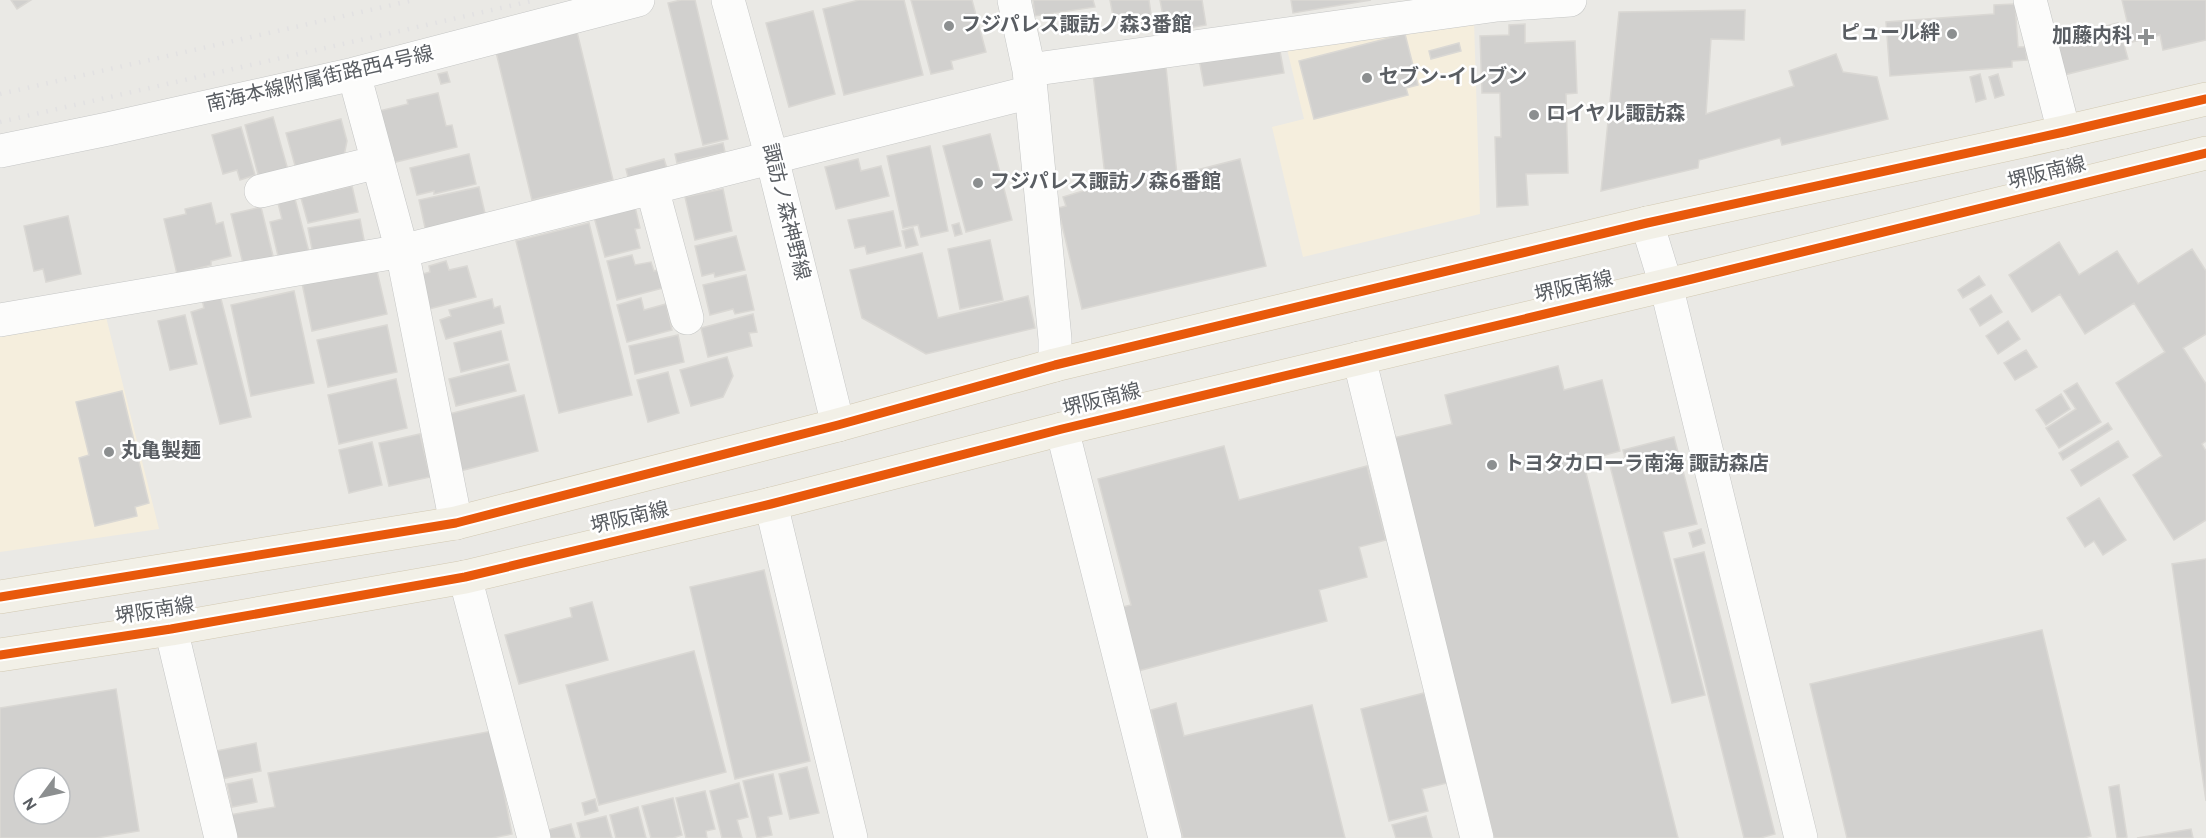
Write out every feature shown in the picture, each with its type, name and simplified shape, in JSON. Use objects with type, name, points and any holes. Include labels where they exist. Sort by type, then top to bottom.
[{"type":"main road","name":"堺阪南線","points":[[0,597],[456,523],[838,425],[1055,365],[1647,223],[2206,99]]},
{"type":"main road","name":"堺阪南線","points":[[0,655],[171,629],[465,577],[771,504],[1062,429],[2206,153]]},
{"type":"street","name":"南海本線附属街路西4号線","points":[[0,151],[354,74],[638,0]]},
{"type":"street","name":"諏訪ノ森神野線","points":[[728,0],[772,158],[838,425]]},
{"type":"street","points":[[1014,0],[1030,81],[1055,339],[1055,365]]},
{"type":"street","points":[[0,320],[402,251],[772,158],[1030,81],[1497,5],[1570,0]]},
{"type":"street","points":[[2030,0],[2064,132]]},
{"type":"street","points":[[354,74],[402,251],[456,523]]},
{"type":"street","points":[[261,191],[378,162]]},
{"type":"street","points":[[652,188],[687,318]]},
{"type":"street","points":[[1647,223],[1666,285],[1801,838]]},
{"type":"street","points":[[1359,358],[1477,838]]},
{"type":"street","points":[[1062,429],[1165,838]]},
{"type":"street","points":[[771,504],[843,836]]},
{"type":"street","points":[[465,577],[534,838]]},
{"type":"street","points":[[171,629],[221,838]]},
{"type":"shaded area","points":[[1474,21],[1480,214],[1303,257],[1272,127],[1304,119],[1286,45]]},
{"type":"shaded area","points":[[106,317],[159,529],[0,552],[0,337]]},
{"type":"building","points":[[11,0],[31,0],[17,9]]},
{"type":"building","points":[[695,0],[728,139],[703,145],[668,3]]},
{"type":"building","points":[[859,0],[904,0],[923,75],[844,95],[823,9]]},
{"type":"building","name":"フジパレス諏訪ノ森3番館","points":[[911,0],[972,0],[986,52],[951,61],[953,69],[931,74]]},
{"type":"building","points":[[1033,0],[1093,0],[1095,7],[1035,16]]},
{"type":"building","points":[[1110,0],[1149,0],[1153,29],[1124,34],[1121,15],[1113,16]]},
{"type":"building","points":[[1160,0],[1202,0],[1206,25],[1166,32]]},
{"type":"building","points":[[1291,0],[1371,0],[1293,13]]},
{"type":"building","points":[[2122,0],[2206,0],[2206,40],[2163,50],[2160,35],[2132,42]]},
{"type":"building","name":"ピュール絆","points":[[2015,4],[2018,47],[2025,47],[2027,60],[2012,61],[2012,67],[1890,76],[1886,22],[1994,14],[1994,5]]},
{"type":"building","points":[[1745,10],[1744,40],[1711,39],[1706,114],[1794,86],[1789,71],[1836,54],[1843,72],[1877,77],[1888,119],[1782,145],[1780,138],[1699,160],[1698,168],[1601,191],[1619,12]]},
{"type":"building","points":[[813,11],[835,94],[789,107],[766,23]]},
{"type":"building","points":[[2118,23],[2128,59],[2064,75],[2055,39]]},
{"type":"building","name":"ロイヤル諏訪森","points":[[1525,24],[1525,43],[1575,41],[1577,93],[1566,94],[1568,173],[1526,174],[1528,205],[1497,207],[1495,137],[1501,137],[1500,93],[1482,93],[1480,36],[1509,35],[1509,25]]},
{"type":"building","points":[[577,32],[613,180],[532,200],[496,52]]},
{"type":"building","points":[[1405,34],[1418,85],[1406,88],[1408,95],[1314,119],[1299,61]]},
{"type":"building","points":[[1459,43],[1461,51],[1431,59],[1429,51]]},
{"type":"building","points":[[1279,46],[1284,73],[1204,86],[1199,59]]},
{"type":"building","points":[[1166,67],[1177,175],[1240,159],[1266,266],[1082,309],[1058,208],[1066,206],[1063,197],[1106,184],[1093,74]]},
{"type":"building","points":[[447,72],[450,82],[441,84],[438,74]]},
{"type":"building","points":[[1980,74],[1986,99],[1976,102],[1970,77]]},
{"type":"building","points":[[1998,74],[2004,95],[1995,98],[1989,77]]},
{"type":"building","points":[[438,93],[446,126],[452,125],[457,147],[388,164],[379,111],[408,104],[407,100]]},
{"type":"building","points":[[273,117],[288,170],[259,178],[245,125]]},
{"type":"building","points":[[341,119],[347,141],[344,156],[296,169],[286,133]]},
{"type":"building","points":[[241,127],[255,175],[240,180],[237,170],[223,174],[212,135]]},
{"type":"building","name":"フジパレス諏訪ノ森6番館","points":[[990,134],[1012,220],[966,232],[943,146]]},
{"type":"building","points":[[723,143],[725,152],[677,163],[675,154]]},
{"type":"building","points":[[930,146],[948,231],[921,237],[918,225],[903,228],[887,156]]},
{"type":"building","points":[[469,154],[476,184],[434,194],[434,191],[417,195],[410,168]]},
{"type":"building","points":[[664,159],[669,175],[630,185],[626,169]]},
{"type":"building","points":[[858,159],[861,171],[881,166],[889,196],[836,209],[825,167]]},
{"type":"building","points":[[352,186],[358,212],[308,223],[301,198]]},
{"type":"building","points":[[479,187],[486,218],[426,232],[419,200]]},
{"type":"building","points":[[723,189],[732,231],[695,240],[685,197]]},
{"type":"building","points":[[295,199],[309,252],[279,260],[270,222],[282,219],[278,203]]},
{"type":"building","points":[[211,203],[216,224],[223,222],[231,256],[211,261],[211,265],[177,274],[164,219],[186,214],[185,209]]},
{"type":"building","points":[[261,207],[274,260],[244,268],[231,214]]},
{"type":"building","points":[[635,207],[640,228],[635,229],[640,248],[605,257],[594,217]]},
{"type":"building","points":[[893,211],[901,246],[867,254],[865,246],[855,248],[848,220]]},
{"type":"building","points":[[68,216],[81,274],[46,282],[43,269],[34,271],[24,226]]},
{"type":"building","points":[[360,219],[365,245],[313,254],[308,228]]},
{"type":"building","points":[[589,223],[632,395],[559,413],[516,241]]},
{"type":"building","points":[[959,223],[962,234],[955,236],[952,225]]},
{"type":"building","points":[[913,228],[918,245],[906,248],[902,231]]},
{"type":"building","points":[[736,236],[745,270],[715,277],[714,273],[702,276],[695,246]]},
{"type":"building","points":[[990,240],[1003,300],[960,309],[948,249]]},
{"type":"building","points":[[2059,242],[2079,275],[2117,251],[2138,284],[2192,249],[2206,271],[2206,334],[2183,348],[2206,384],[2206,441],[2202,444],[2206,451],[2206,520],[2174,540],[2133,475],[2162,456],[2116,383],[2165,352],[2134,303],[2085,334],[2060,294],[2032,312],[2009,275]]},
{"type":"building","points":[[922,253],[938,318],[1028,296],[1035,328],[926,354],[862,318],[850,270]]},
{"type":"building","points":[[632,255],[635,265],[651,262],[654,271],[658,270],[663,288],[617,300],[607,261]]},
{"type":"building","points":[[446,261],[449,270],[467,266],[476,297],[421,311],[412,277],[430,272],[429,266]]},
{"type":"building","points":[[376,267],[387,314],[312,331],[302,283]]},
{"type":"building","points":[[746,275],[754,310],[735,314],[733,309],[710,315],[703,285]]},
{"type":"building","points":[[1979,276],[1985,285],[1963,298],[1958,290]]},
{"type":"building","points":[[294,291],[314,383],[251,396],[231,305]]},
{"type":"building","points":[[220,295],[251,417],[220,424],[191,312],[204,308],[202,299]]},
{"type":"building","points":[[1991,295],[2002,312],[1980,326],[1970,309]]},
{"type":"building","points":[[641,298],[644,310],[666,304],[672,330],[627,342],[617,305]]},
{"type":"building","points":[[492,299],[494,308],[500,306],[504,323],[446,339],[440,320],[451,316],[449,310]]},
{"type":"building","points":[[753,314],[757,332],[749,333],[752,346],[708,357],[701,328]]},
{"type":"building","points":[[185,315],[197,364],[170,370],[158,321]]},
{"type":"building","points":[[2008,321],[2020,339],[1998,354],[1986,336]]},
{"type":"building","points":[[387,325],[397,372],[328,387],[317,340]]},
{"type":"building","points":[[501,331],[508,360],[461,372],[454,343]]},
{"type":"building","points":[[678,335],[684,362],[635,374],[629,346]]},
{"type":"building","points":[[2026,350],[2037,367],[2015,380],[2004,363]]},
{"type":"building","points":[[727,357],[733,376],[723,397],[691,406],[680,370]]},
{"type":"building","points":[[509,364],[516,391],[456,406],[449,379]]},
{"type":"building","points":[[1558,366],[1564,390],[1602,380],[1620,451],[1583,461],[1678,838],[1494,838],[1393,438],[1452,424],[1445,395]]},
{"type":"building","points":[[668,372],[679,413],[648,422],[637,380]]},
{"type":"building","points":[[396,379],[407,428],[339,444],[328,395]]},
{"type":"building","points":[[2077,383],[2101,422],[2059,448],[2046,428],[2076,409],[2064,391]]},
{"type":"building","points":[[122,391],[149,503],[135,507],[137,516],[95,526],[79,458],[89,455],[76,402]]},
{"type":"building","points":[[2061,394],[2070,409],[2046,425],[2036,410]]},
{"type":"building","points":[[524,395],[538,451],[460,471],[445,415]]},
{"type":"building","points":[[2108,423],[2112,429],[2063,460],[2059,453]]},
{"type":"building","points":[[420,434],[430,477],[389,486],[379,443]]},
{"type":"building","points":[[1674,437],[1697,524],[1663,532],[1705,695],[1672,703],[1609,462],[1625,458],[1623,450]]},
{"type":"building","points":[[2118,441],[2128,457],[2081,486],[2071,470]]},
{"type":"building","points":[[372,442],[382,485],[349,493],[339,450]]},
{"type":"building","points":[[1224,446],[1239,500],[1367,466],[1386,540],[1359,547],[1367,577],[1319,590],[1327,621],[1138,671],[1122,607],[1131,605],[1098,479]]},
{"type":"building","points":[[2099,498],[2126,540],[2103,555],[2094,541],[2085,547],[2067,518]]},
{"type":"building","points":[[1701,529],[1705,543],[1693,547],[1689,533]]},
{"type":"building","points":[[1704,552],[1775,834],[1760,838],[1744,838],[1674,559]]},
{"type":"building","points":[[2206,559],[2206,801],[2172,564]]},
{"type":"building","points":[[764,570],[810,761],[735,779],[690,587]]},
{"type":"building","points":[[592,602],[608,660],[519,684],[505,635],[572,617],[570,608]]},
{"type":"building","points":[[2042,630],[2091,836],[2084,838],[1847,838],[1810,684]]},
{"type":"building","points":[[694,651],[726,772],[599,805],[566,685]]},
{"type":"building","points":[[116,689],[139,831],[96,838],[0,838],[0,708]]},
{"type":"building","points":[[1424,693],[1447,783],[1422,789],[1428,811],[1389,821],[1361,709]]},
{"type":"building","points":[[1176,703],[1184,736],[1312,705],[1345,838],[1183,838],[1151,710]]},
{"type":"building","points":[[492,731],[512,834],[492,838],[233,838],[229,815],[275,807],[268,773]]},
{"type":"building","points":[[256,743],[261,771],[216,780],[211,752]]},
{"type":"building","points":[[807,767],[819,813],[790,819],[779,774]]},
{"type":"building","points":[[773,774],[782,814],[768,817],[772,835],[757,838],[743,781]]},
{"type":"building","points":[[252,779],[257,802],[232,807],[227,784]]},
{"type":"building","points":[[739,783],[748,817],[737,820],[742,838],[722,838],[710,791]]},
{"type":"building","points":[[2119,785],[2127,837],[2124,838],[2117,838],[2109,787]]},
{"type":"building","points":[[705,791],[715,829],[706,831],[707,838],[686,838],[676,798]]},
{"type":"building","points":[[673,798],[682,835],[673,838],[651,838],[642,806]]},
{"type":"building","points":[[595,799],[598,811],[585,815],[582,803]]},
{"type":"building","points":[[638,807],[646,838],[616,838],[610,815]]},
{"type":"building","points":[[606,816],[612,838],[581,838],[577,823]]},
{"type":"building","points":[[1426,816],[1432,838],[1396,838],[1392,825]]},
{"type":"building","points":[[571,824],[575,838],[545,838],[544,831]]},
{"type":"building","points":[[2191,829],[2193,838],[2137,838]]},
{"type":"railway","points":[[0,94],[414,0]]},
{"type":"railway","points":[[0,122],[536,0]]},
{"type":"cycle path","points":[[0,597],[456,523],[838,425],[1055,365],[1647,223],[2206,99]]},
{"type":"cycle path","points":[[0,655],[171,629],[465,577],[771,504],[1062,429],[1692,279],[2206,153]]},
{"type":"place","name":"フジパレス諏訪ノ森3番館","points":[[949,26]]},
{"type":"place","name":"ピュール絆","points":[[1952,34]]},
{"type":"place","name":"加藤内科","points":[[2146,37]]},
{"type":"place","name":"セブン-イレブン","points":[[1367,78]]},
{"type":"place","name":"ロイヤル諏訪森","points":[[1534,115]]},
{"type":"place","name":"フジパレス諏訪ノ森6番館","points":[[978,183]]},
{"type":"place","name":"丸亀製麺","points":[[109,452]]},
{"type":"place","name":"トヨタカローラ南海 諏訪森店","points":[[1492,465]]}]
